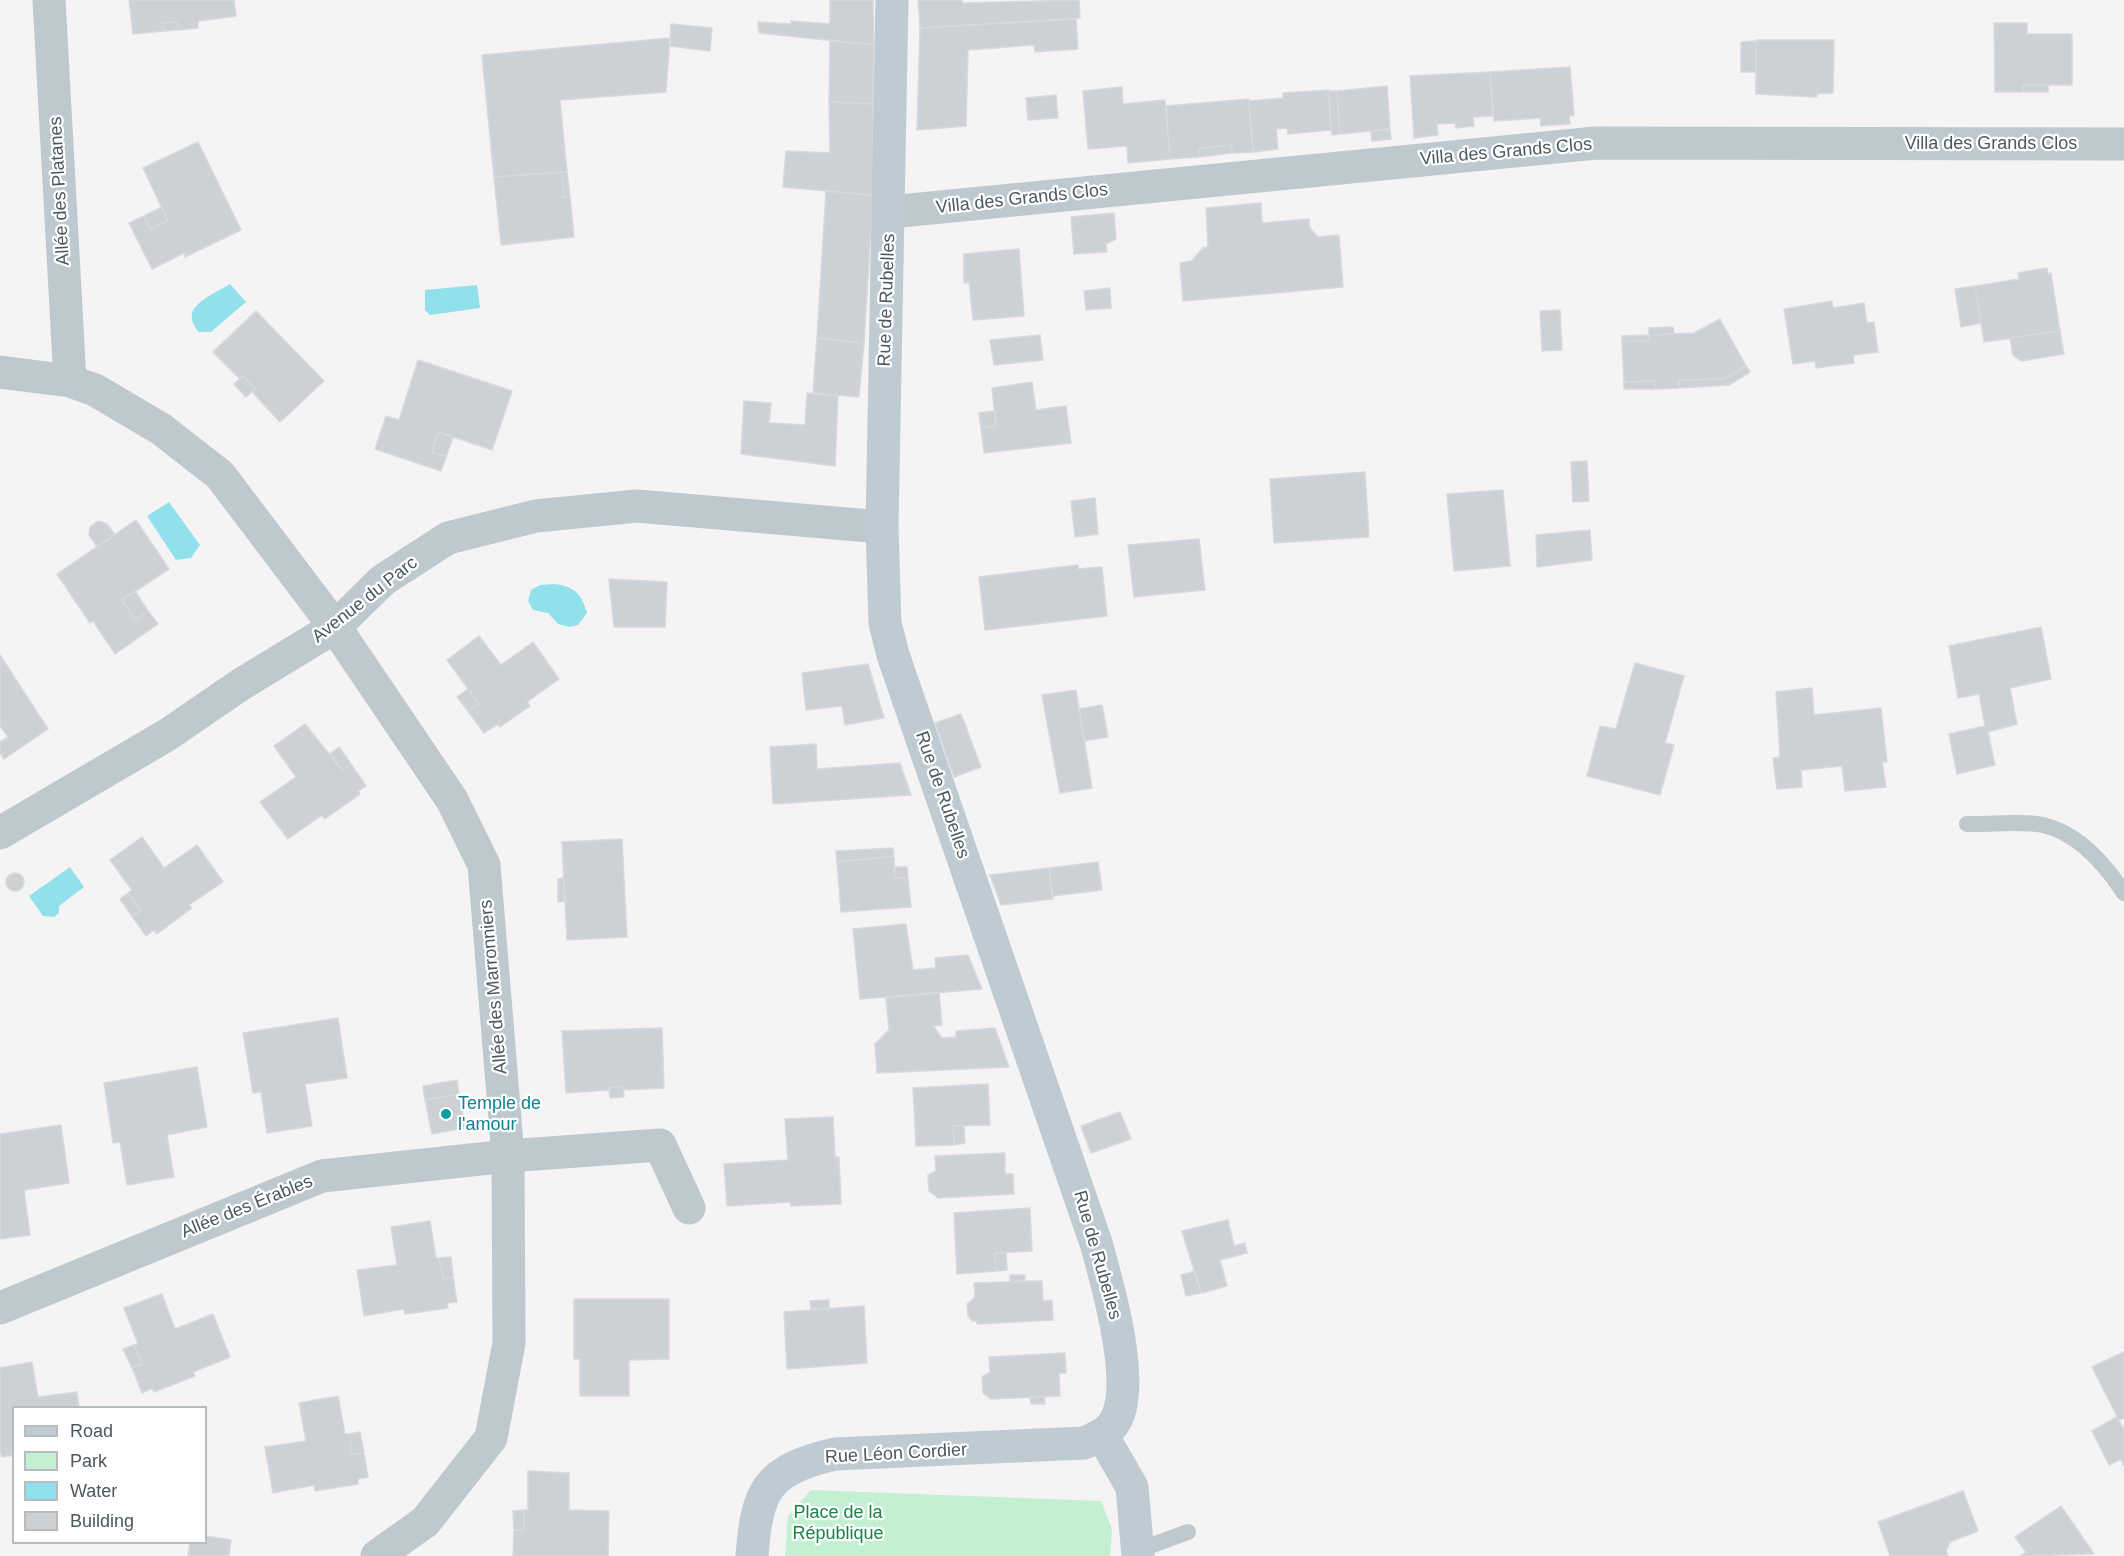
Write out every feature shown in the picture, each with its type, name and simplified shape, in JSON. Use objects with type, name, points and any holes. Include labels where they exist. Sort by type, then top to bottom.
[{"type":"street","name":"Allée des Platanes","points":[[49,0],[70,381]]},
{"type":"street","name":"Rue de Rubelles","points":[[892,0],[890,212],[882,527],[885,623],[893,655],[1046,1091],[1096,1243],[1117,1318],[1122,1371],[1121,1403],[1115,1423],[1102,1435]]},
{"type":"street","name":"Villa des Grands Clos","points":[[890,212],[1596,143],[2124,144]]},
{"type":"street","name":"Allée des Marronniers","points":[[0,372],[70,381],[95,390],[161,429],[220,476],[335,627],[452,800],[484,865],[508,1156],[509,1343],[491,1438],[425,1522],[377,1556]]},
{"type":"street","name":"Avenue du Parc","points":[[0,833],[139,752],[240,685],[335,627],[383,580],[448,538],[536,516],[637,506],[882,527]]},
{"type":"street","name":"Allée des Érables","points":[[0,1308],[322,1176],[508,1156],[660,1144],[689,1208]]},
{"type":"street","points":[[1102,1435],[1132,1487],[1139,1553]]},
{"type":"street","name":"Rue Léon Cordier","points":[[752,1556],[755,1515],[764,1491],[783,1474],[806,1461],[835,1454],[1061,1446],[1084,1443],[1102,1435]]},
{"type":"lane","points":[[1967,824],[2042,825],[2072,837],[2109,870],[2124,893]]},
{"type":"lane","points":[[1139,1553],[1188,1532]]},
{"type":"green space","name":"Place de la République","points":[[811,1490],[1101,1501],[1112,1529],[1110,1556],[785,1556],[788,1516]]},
{"type":"water","points":[[230,284],[246,302],[211,332],[199,332],[193,323],[194,309],[206,298]]},
{"type":"water","points":[[477,285],[480,308],[430,315],[425,310],[425,290]]},
{"type":"water","points":[[169,502],[200,545],[191,558],[176,560],[147,516]]},
{"type":"water","points":[[554,584],[572,589],[583,601],[587,613],[578,625],[569,627],[558,624],[548,613],[533,610],[528,601],[531,590],[540,585]]},
{"type":"water","points":[[70,867],[84,887],[59,906],[59,913],[54,917],[43,916],[29,896]]},
{"type":"building","points":[[129,0],[234,0],[236,16],[198,21],[198,28],[178,30],[177,22],[163,23],[164,31],[133,34]]},
{"type":"building","points":[[830,0],[873,0],[874,45],[759,33],[758,22],[791,24],[791,21],[830,24]]},
{"type":"building","points":[[918,0],[962,0],[962,3],[1079,0],[1080,18],[920,28]]},
{"type":"building","points":[[1076,19],[1078,49],[1035,52],[1034,45],[968,50],[966,126],[917,130],[920,28]]},
{"type":"building","points":[[177,22],[178,30],[164,31],[163,23]]},
{"type":"building","points":[[1994,23],[2027,23],[2027,34],[2072,34],[2072,85],[2023,85],[2023,92],[1995,92]]},
{"type":"building","points":[[671,24],[712,28],[710,51],[670,46]]},
{"type":"building","points":[[670,38],[666,92],[560,100],[567,172],[494,177],[482,55]]},
{"type":"building","points":[[830,40],[874,45],[873,104],[829,102]]},
{"type":"building","points":[[1756,40],[1834,40],[1833,93],[1817,94],[1817,97],[1756,94]]},
{"type":"building","points":[[1756,41],[1756,72],[1741,72],[1741,42]]},
{"type":"building","points":[[1570,67],[1574,115],[1569,116],[1570,124],[1541,126],[1540,118],[1494,121],[1490,72]]},
{"type":"building","points":[[1490,72],[1493,116],[1473,117],[1474,126],[1456,128],[1455,123],[1437,124],[1438,135],[1414,138],[1410,76]]},
{"type":"building","points":[[2023,85],[2048,85],[2048,92],[2023,92]]},
{"type":"building","points":[[1387,86],[1390,129],[1340,134],[1337,91]]},
{"type":"building","points":[[1122,87],[1123,104],[1165,100],[1170,159],[1128,163],[1127,146],[1088,149],[1083,91]]},
{"type":"building","points":[[1329,90],[1331,130],[1288,134],[1287,128],[1276,129],[1278,149],[1253,152],[1249,101],[1283,98],[1283,93]]},
{"type":"building","points":[[1328,91],[1337,91],[1340,134],[1332,135]]},
{"type":"building","points":[[1056,95],[1058,118],[1028,120],[1026,98]]},
{"type":"building","points":[[1249,99],[1253,152],[1232,153],[1232,145],[1199,149],[1199,157],[1170,159],[1166,106]]},
{"type":"building","points":[[829,102],[873,104],[873,195],[783,187],[786,151],[830,153]]},
{"type":"building","points":[[1390,129],[1391,139],[1372,141],[1371,131]]},
{"type":"building","points":[[198,142],[241,230],[185,257],[184,253],[152,269],[129,223],[144,216],[150,229],[168,221],[143,168]]},
{"type":"building","points":[[1232,145],[1232,153],[1199,157],[1199,149]]},
{"type":"building","points":[[562,172],[564,197],[570,197],[574,237],[501,245],[494,177]]},
{"type":"building","points":[[562,172],[567,172],[570,197],[564,197]]},
{"type":"building","points":[[826,191],[873,195],[864,343],[817,338]]},
{"type":"building","points":[[1261,203],[1262,223],[1309,219],[1310,228],[1318,237],[1339,235],[1343,287],[1183,301],[1180,263],[1191,261],[1203,248],[1208,247],[1206,208]]},
{"type":"building","points":[[162,207],[168,221],[150,229],[144,216]]},
{"type":"building","points":[[1114,213],[1116,239],[1106,244],[1107,252],[1074,254],[1071,217]]},
{"type":"building","points":[[1019,249],[1024,316],[973,320],[969,282],[964,283],[964,254]]},
{"type":"building","points":[[2047,268],[2048,274],[2051,273],[2060,331],[1984,342],[1975,286],[2019,279],[2018,273]]},
{"type":"building","points":[[1975,286],[1981,323],[1961,327],[1955,289]]},
{"type":"building","points":[[1110,288],[1111,308],[1086,310],[1084,291]]},
{"type":"building","points":[[1832,301],[1833,308],[1864,303],[1867,323],[1874,322],[1878,352],[1853,355],[1854,363],[1816,368],[1815,361],[1793,364],[1784,309]]},
{"type":"building","points":[[1560,310],[1562,350],[1542,351],[1540,311]]},
{"type":"building","points":[[256,311],[324,381],[280,422],[252,392],[255,389],[243,376],[240,379],[213,352]]},
{"type":"building","points":[[1720,319],[1746,366],[1723,379],[1679,380],[1679,388],[1656,389],[1655,381],[1624,382],[1622,341],[1649,341],[1649,335],[1694,333]]},
{"type":"building","points":[[1673,327],[1674,334],[1649,335],[1649,328]]},
{"type":"building","points":[[2060,331],[2064,354],[2021,361],[2013,355],[2010,338]]},
{"type":"building","points":[[1040,335],[1043,360],[994,365],[990,340]]},
{"type":"building","points":[[1649,335],[1649,341],[1622,341],[1622,336]]},
{"type":"building","points":[[817,338],[864,343],[859,397],[813,393]]},
{"type":"building","points":[[418,360],[512,391],[492,450],[438,432],[432,452],[446,457],[441,471],[375,449],[386,416],[399,420]]},
{"type":"building","points":[[1746,366],[1750,372],[1729,385],[1679,388],[1679,380],[1723,379]]},
{"type":"building","points":[[243,376],[255,389],[246,397],[234,384]]},
{"type":"building","points":[[1655,381],[1656,389],[1624,389],[1624,382]]},
{"type":"building","points":[[1032,382],[1036,410],[1066,406],[1071,443],[984,453],[981,428],[996,426],[992,388]]},
{"type":"building","points":[[807,393],[838,396],[835,466],[741,454],[744,401],[771,403],[769,423],[805,425]]},
{"type":"building","points":[[995,411],[996,426],[981,428],[979,413]]},
{"type":"building","points":[[438,432],[453,437],[446,457],[432,452]]},
{"type":"building","points":[[1587,461],[1589,501],[1573,502],[1571,462]]},
{"type":"building","points":[[1365,472],[1369,537],[1274,543],[1270,479]]},
{"type":"building","points":[[1503,490],[1510,566],[1454,571],[1447,494]]},
{"type":"building","points":[[1095,498],[1098,534],[1075,537],[1071,501]]},
{"type":"building","points":[[136,520],[169,569],[122,600],[135,620],[148,611],[158,624],[115,654],[93,621],[90,623],[57,574]]},
{"type":"building","points":[[98,521],[107,524],[115,535],[97,547],[89,535],[90,527]]},
{"type":"building","points":[[1590,530],[1592,560],[1537,567],[1536,535]]},
{"type":"building","points":[[1199,539],[1205,590],[1134,597],[1128,545]]},
{"type":"building","points":[[1078,565],[1078,569],[1102,567],[1107,616],[985,630],[979,577]]},
{"type":"building","points":[[609,579],[667,582],[665,627],[614,627]]},
{"type":"building","points":[[135,591],[148,611],[135,620],[122,600]]},
{"type":"building","points":[[2041,627],[2051,679],[2010,688],[2017,724],[1988,732],[1995,765],[1957,774],[1949,734],[1985,726],[1979,694],[1958,698],[1949,646]]},
{"type":"building","points":[[479,636],[501,665],[533,642],[559,679],[527,702],[530,706],[500,727],[498,724],[484,733],[468,711],[479,704],[447,660]]},
{"type":"building","points":[[0,655],[48,729],[4,759],[0,753],[0,742],[8,737],[0,726]]},
{"type":"building","points":[[1635,663],[1684,676],[1665,743],[1674,745],[1660,795],[1587,776],[1600,726],[1616,729]]},
{"type":"building","points":[[868,664],[884,718],[845,725],[842,706],[806,710],[802,673]]},
{"type":"building","points":[[1812,688],[1814,715],[1881,708],[1887,762],[1882,762],[1886,787],[1845,791],[1842,766],[1801,770],[1802,787],[1777,789],[1773,758],[1780,757],[1776,692]]},
{"type":"building","points":[[468,689],[479,704],[468,711],[457,697]]},
{"type":"building","points":[[1076,690],[1092,788],[1060,793],[1042,695]]},
{"type":"building","points":[[1102,705],[1108,737],[1084,741],[1079,709]]},
{"type":"building","points":[[961,714],[981,767],[954,777],[935,723]]},
{"type":"building","points":[[305,724],[342,770],[351,764],[366,786],[358,791],[360,794],[325,819],[322,815],[288,839],[260,802],[296,777],[274,746]]},
{"type":"building","points":[[816,744],[817,769],[900,763],[911,795],[773,804],[770,747]]},
{"type":"building","points":[[339,747],[351,764],[342,770],[330,754]]},
{"type":"building","points":[[142,837],[164,868],[197,845],[223,882],[189,905],[192,908],[157,934],[154,930],[146,936],[132,916],[141,911],[128,893],[132,890],[110,860]]},
{"type":"building","points":[[622,839],[627,937],[567,940],[562,842]]},
{"type":"building","points":[[893,848],[894,856],[837,862],[836,851]]},
{"type":"building","points":[[894,856],[895,878],[908,878],[911,907],[841,912],[837,862]]},
{"type":"building","points":[[1098,862],[1102,890],[1052,896],[1049,868]]},
{"type":"building","points":[[894,867],[907,867],[908,878],[895,878]]},
{"type":"building","points":[[1049,868],[1053,899],[1001,905],[990,875]]},
{"type":"building","points":[[15,873],[21,876],[24,882],[21,888],[15,891],[9,888],[6,882],[9,876]]},
{"type":"building","points":[[563,878],[565,901],[558,902],[558,879]]},
{"type":"building","points":[[128,893],[141,911],[132,916],[120,899]]},
{"type":"building","points":[[906,924],[913,970],[936,968],[935,958],[968,955],[982,989],[860,999],[853,929]]},
{"type":"building","points":[[939,993],[942,1025],[933,1026],[942,1038],[956,1037],[956,1031],[995,1028],[1009,1067],[877,1073],[875,1044],[889,1030],[886,998]]},
{"type":"building","points":[[338,1018],[347,1078],[305,1084],[312,1126],[267,1133],[261,1092],[253,1093],[243,1033]]},
{"type":"building","points":[[662,1028],[664,1088],[624,1090],[623,1086],[609,1088],[609,1090],[566,1093],[562,1031]]},
{"type":"building","points":[[197,1067],[207,1127],[167,1135],[174,1177],[127,1185],[120,1142],[113,1143],[104,1083]]},
{"type":"building","points":[[457,1080],[459,1094],[425,1100],[423,1086]]},
{"type":"building","points":[[988,1084],[990,1125],[953,1126],[954,1145],[916,1146],[913,1088]]},
{"type":"building","points":[[623,1086],[624,1097],[610,1098],[609,1088]]},
{"type":"building","name":"Temple de l'amour","points":[[459,1094],[465,1128],[432,1134],[425,1100]]},
{"type":"building","points":[[1120,1112],[1131,1139],[1091,1153],[1081,1126]]},
{"type":"building","points":[[833,1117],[835,1157],[839,1157],[841,1204],[791,1206],[790,1202],[727,1206],[724,1164],[788,1160],[785,1119]]},
{"type":"building","points":[[61,1125],[69,1183],[24,1190],[30,1235],[0,1239],[0,1134]]},
{"type":"building","points":[[953,1126],[964,1126],[965,1143],[954,1145]]},
{"type":"building","points":[[1005,1153],[1005,1174],[1013,1174],[1014,1194],[938,1198],[929,1191],[928,1175],[936,1171],[935,1156]]},
{"type":"building","points":[[1030,1208],[1032,1251],[995,1253],[996,1271],[957,1274],[954,1213]]},
{"type":"building","points":[[1228,1220],[1234,1246],[1245,1243],[1247,1253],[1220,1260],[1227,1286],[1201,1293],[1182,1231]]},
{"type":"building","points":[[430,1221],[436,1258],[439,1258],[443,1279],[453,1277],[457,1302],[447,1303],[448,1308],[405,1314],[404,1309],[364,1316],[357,1270],[397,1265],[391,1227]]},
{"type":"building","points":[[995,1253],[1006,1253],[1007,1270],[996,1271]]},
{"type":"building","points":[[451,1257],[453,1277],[443,1279],[439,1258]]},
{"type":"building","points":[[1195,1271],[1201,1293],[1186,1296],[1181,1275]]},
{"type":"building","points":[[1010,1275],[1025,1275],[1025,1281],[1010,1282]]},
{"type":"building","points":[[1042,1281],[1043,1301],[1052,1300],[1053,1320],[977,1324],[977,1321],[972,1321],[968,1316],[967,1304],[975,1297],[974,1283]]},
{"type":"building","points":[[162,1294],[175,1329],[213,1314],[230,1357],[193,1372],[195,1376],[154,1392],[152,1388],[142,1393],[132,1368],[142,1364],[134,1345],[138,1344],[124,1308]]},
{"type":"building","points":[[574,1299],[669,1299],[669,1359],[629,1360],[629,1396],[580,1396],[580,1359],[574,1359]]},
{"type":"building","points":[[829,1300],[829,1308],[811,1309],[810,1301]]},
{"type":"building","points":[[864,1306],[867,1363],[787,1369],[784,1312]]},
{"type":"building","points":[[134,1345],[142,1364],[132,1368],[123,1349]]},
{"type":"building","points":[[2124,1352],[2124,1418],[2119,1420],[2092,1367]]},
{"type":"building","points":[[1065,1353],[1066,1373],[1059,1373],[1060,1396],[991,1399],[983,1393],[982,1377],[990,1372],[989,1357]]},
{"type":"building","points":[[32,1362],[38,1397],[77,1392],[79,1406],[12,1406],[12,1455],[2,1457],[0,1452],[0,1368]]},
{"type":"building","points":[[338,1396],[345,1434],[349,1434],[352,1454],[364,1453],[368,1477],[358,1479],[358,1484],[315,1491],[314,1485],[273,1493],[265,1447],[306,1441],[299,1403]]},
{"type":"building","points":[[1044,1397],[1045,1404],[1031,1404],[1030,1398]]},
{"type":"building","points":[[2117,1417],[2124,1430],[2124,1466],[2121,1459],[2109,1465],[2092,1431]]},
{"type":"building","points":[[360,1432],[364,1453],[352,1454],[349,1434]]},
{"type":"building","points":[[528,1471],[569,1473],[569,1510],[609,1511],[608,1556],[513,1556],[514,1530],[524,1530],[524,1510],[528,1510]]},
{"type":"building","points":[[1963,1491],[1978,1531],[1950,1542],[1946,1551],[1948,1556],[1890,1556],[1878,1522]]},
{"type":"building","points":[[2061,1506],[2094,1554],[2020,1556],[2026,1552],[2015,1537]]},
{"type":"building","points":[[524,1510],[524,1530],[514,1530],[513,1511]]},
{"type":"building","points":[[207,1536],[231,1540],[229,1556],[188,1556],[190,1544],[207,1544]]},
{"type":"place","name":"Temple de l'amour","points":[[446,1114]]}]
